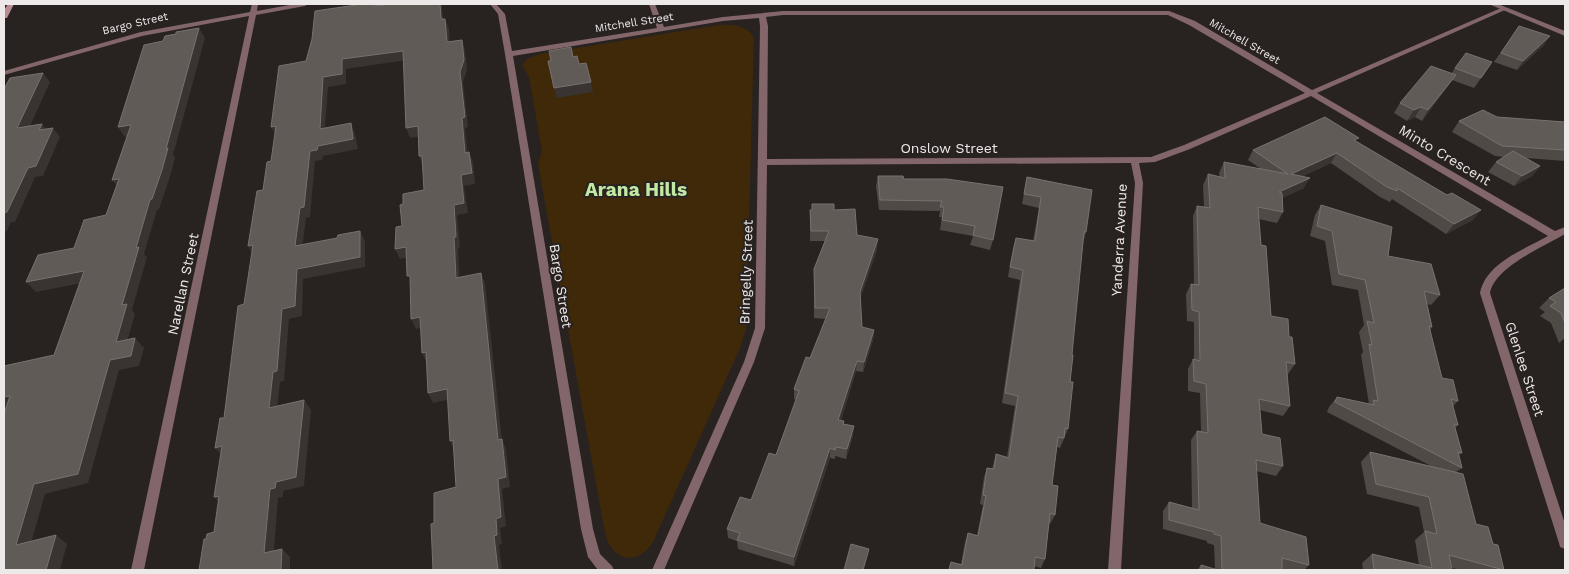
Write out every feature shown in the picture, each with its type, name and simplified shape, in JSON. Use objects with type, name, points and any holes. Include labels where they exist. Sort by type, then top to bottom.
[{"type":"main road","points":[[4,16],[11,4]]},
{"type":"street","name":"Bargo Street","points":[[4,73],[123,38],[255,8],[305,4]]},
{"type":"street","name":"Bargo Street","points":[[494,4],[501,14],[509,54],[587,529],[594,557],[607,570]]},
{"type":"street","points":[[652,4],[662,29]]},
{"type":"street","points":[[1493,4],[1565,34]]},
{"type":"street","name":"Narellan Street","points":[[137,570],[255,8]]},
{"type":"street","points":[[1135,162],[1152,160],[1168,155],[1503,9]]},
{"type":"street","name":"Mitchell Street","points":[[509,54],[762,15],[821,12],[1168,13],[1192,23],[1311,93]]},
{"type":"street","name":"Bringelly Street","points":[[658,570],[749,362],[760,328],[764,26],[762,15]]},
{"type":"street","name":"Minto Crescent","points":[[1311,93],[1554,235]]},
{"type":"street","name":"Onslow Street","points":[[763,162],[1135,162]]},
{"type":"street","name":"Yanderra Avenue","points":[[1115,570],[1139,183],[1135,162]]},
{"type":"street","points":[[1554,235],[1565,230]]},
{"type":"street","name":"Glenlee Street","points":[[1554,235],[1501,268],[1486,283],[1485,293],[1565,543]]},
{"type":"shaded area","points":[[719,25],[734,25],[744,28],[754,38],[746,329],[740,348],[653,542],[640,555],[632,558],[625,557],[619,555],[613,549],[605,533],[538,164],[542,151],[529,77],[522,65],[527,59],[540,54]]},
{"type":"building","points":[[374,4],[374,6],[440,4],[441,19],[445,19],[447,42],[462,40],[464,60],[460,72],[465,117],[462,118],[465,153],[469,152],[472,173],[461,175],[464,203],[454,205],[456,278],[481,273],[498,440],[502,439],[506,477],[498,479],[501,517],[496,519],[497,535],[494,536],[498,570],[433,570],[431,524],[434,523],[434,493],[456,487],[453,440],[450,441],[447,389],[428,393],[426,352],[422,353],[420,317],[411,319],[410,276],[407,276],[406,247],[395,249],[396,227],[402,226],[400,205],[403,204],[403,194],[424,190],[422,156],[419,156],[418,126],[406,128],[403,51],[342,59],[342,74],[323,77],[320,129],[351,123],[353,139],[318,146],[317,150],[310,151],[304,207],[300,208],[295,246],[337,238],[338,235],[360,231],[360,257],[297,269],[295,306],[282,309],[277,371],[273,372],[269,408],[304,400],[296,477],[276,482],[275,488],[270,489],[264,553],[282,549],[281,570],[199,570],[204,539],[206,539],[207,534],[214,532],[219,496],[214,497],[222,446],[215,448],[220,418],[224,418],[238,306],[244,304],[253,245],[248,246],[257,191],[263,190],[267,162],[271,161],[276,126],[271,127],[279,66],[306,61],[312,39],[315,11]]},
{"type":"building","points":[[1519,26],[1550,36],[1523,61],[1501,53]]},
{"type":"building","points":[[199,28],[162,170],[150,200],[122,305],[127,304],[116,342],[135,338],[131,356],[110,360],[78,474],[34,484],[16,545],[56,535],[46,570],[4,570],[4,414],[10,396],[4,397],[4,366],[54,355],[84,271],[26,282],[38,255],[74,248],[84,220],[106,215],[119,179],[112,180],[131,125],[118,127],[144,45],[163,41],[165,36],[176,34],[176,32]]},
{"type":"building","points":[[571,47],[573,57],[577,56],[579,64],[586,63],[591,82],[554,88],[548,61],[551,61],[549,51]]},
{"type":"building","points":[[1466,53],[1492,62],[1481,78],[1455,68]]},
{"type":"building","points":[[1431,66],[1456,75],[1428,110],[1421,107],[1414,110],[1400,103]]},
{"type":"building","points":[[43,73],[17,128],[42,124],[39,130],[53,128],[36,166],[28,168],[7,212],[4,213],[4,89],[10,78]]},
{"type":"building","points":[[1483,110],[1497,117],[1565,122],[1565,150],[1502,146],[1459,121]]},
{"type":"building","points":[[1325,117],[1359,138],[1354,140],[1447,195],[1452,193],[1481,210],[1454,224],[1397,188],[1397,191],[1387,187],[1337,153],[1291,174],[1310,178],[1279,192],[1282,193],[1283,212],[1258,207],[1261,245],[1266,246],[1271,316],[1288,319],[1289,337],[1292,337],[1295,364],[1286,362],[1290,406],[1259,399],[1262,434],[1280,438],[1283,466],[1256,460],[1260,523],[1306,537],[1309,565],[1282,558],[1282,570],[1222,570],[1221,536],[1214,534],[1214,532],[1169,520],[1169,502],[1199,510],[1197,431],[1208,433],[1206,384],[1194,381],[1193,359],[1200,361],[1199,312],[1192,310],[1191,284],[1199,285],[1197,206],[1210,208],[1208,174],[1225,178],[1224,162],[1288,174],[1253,150]]},
{"type":"building","points":[[1513,151],[1540,166],[1522,176],[1496,162]]},
{"type":"building","points":[[878,176],[903,176],[904,179],[947,179],[1003,187],[993,240],[973,235],[975,226],[942,220],[944,207],[940,207],[942,201],[880,200]]},
{"type":"building","points":[[1027,177],[1092,190],[1086,232],[1084,232],[1072,354],[1070,382],[1073,382],[1068,429],[1065,428],[1064,438],[1058,437],[1052,485],[1058,486],[1055,515],[1050,513],[1045,559],[1035,557],[1034,570],[949,570],[951,562],[962,565],[968,533],[978,536],[986,496],[983,495],[987,468],[994,469],[996,454],[1009,458],[1018,396],[1005,393],[1023,270],[1010,267],[1016,238],[1035,241],[1041,197],[1024,194]]},
{"type":"building","points":[[812,204],[834,204],[834,210],[855,209],[857,235],[878,239],[860,292],[862,327],[874,330],[864,362],[857,361],[838,420],[844,421],[843,424],[854,426],[847,449],[836,447],[835,450],[830,448],[794,557],[737,540],[740,533],[727,529],[740,497],[751,500],[769,453],[776,455],[799,391],[794,389],[806,357],[810,358],[830,308],[815,308],[814,269],[829,231],[811,231],[810,210],[812,210]]},
{"type":"building","points":[[1321,205],[1392,227],[1388,256],[1431,264],[1440,295],[1424,291],[1432,327],[1429,326],[1442,378],[1453,380],[1458,401],[1451,399],[1458,425],[1454,424],[1462,453],[1458,452],[1462,468],[1335,402],[1337,397],[1374,405],[1373,400],[1378,401],[1369,344],[1372,345],[1367,321],[1374,323],[1365,280],[1339,274],[1332,231],[1317,226]]},
{"type":"building","points":[[1565,288],[1565,323],[1561,313],[1550,306],[1556,302],[1549,298]]},
{"type":"building","points":[[1370,452],[1463,474],[1476,524],[1488,527],[1493,544],[1498,545],[1504,570],[1449,555],[1452,570],[1374,570],[1372,554],[1432,568],[1425,531],[1437,534],[1429,497],[1376,484]]},
{"type":"building","points":[[851,544],[869,549],[863,570],[844,570]]},
{"type":"building","points":[[1201,565],[1218,570],[1201,570]]},
{"type":"district","name":"Arana Hills","points":[[636,189]]}]
